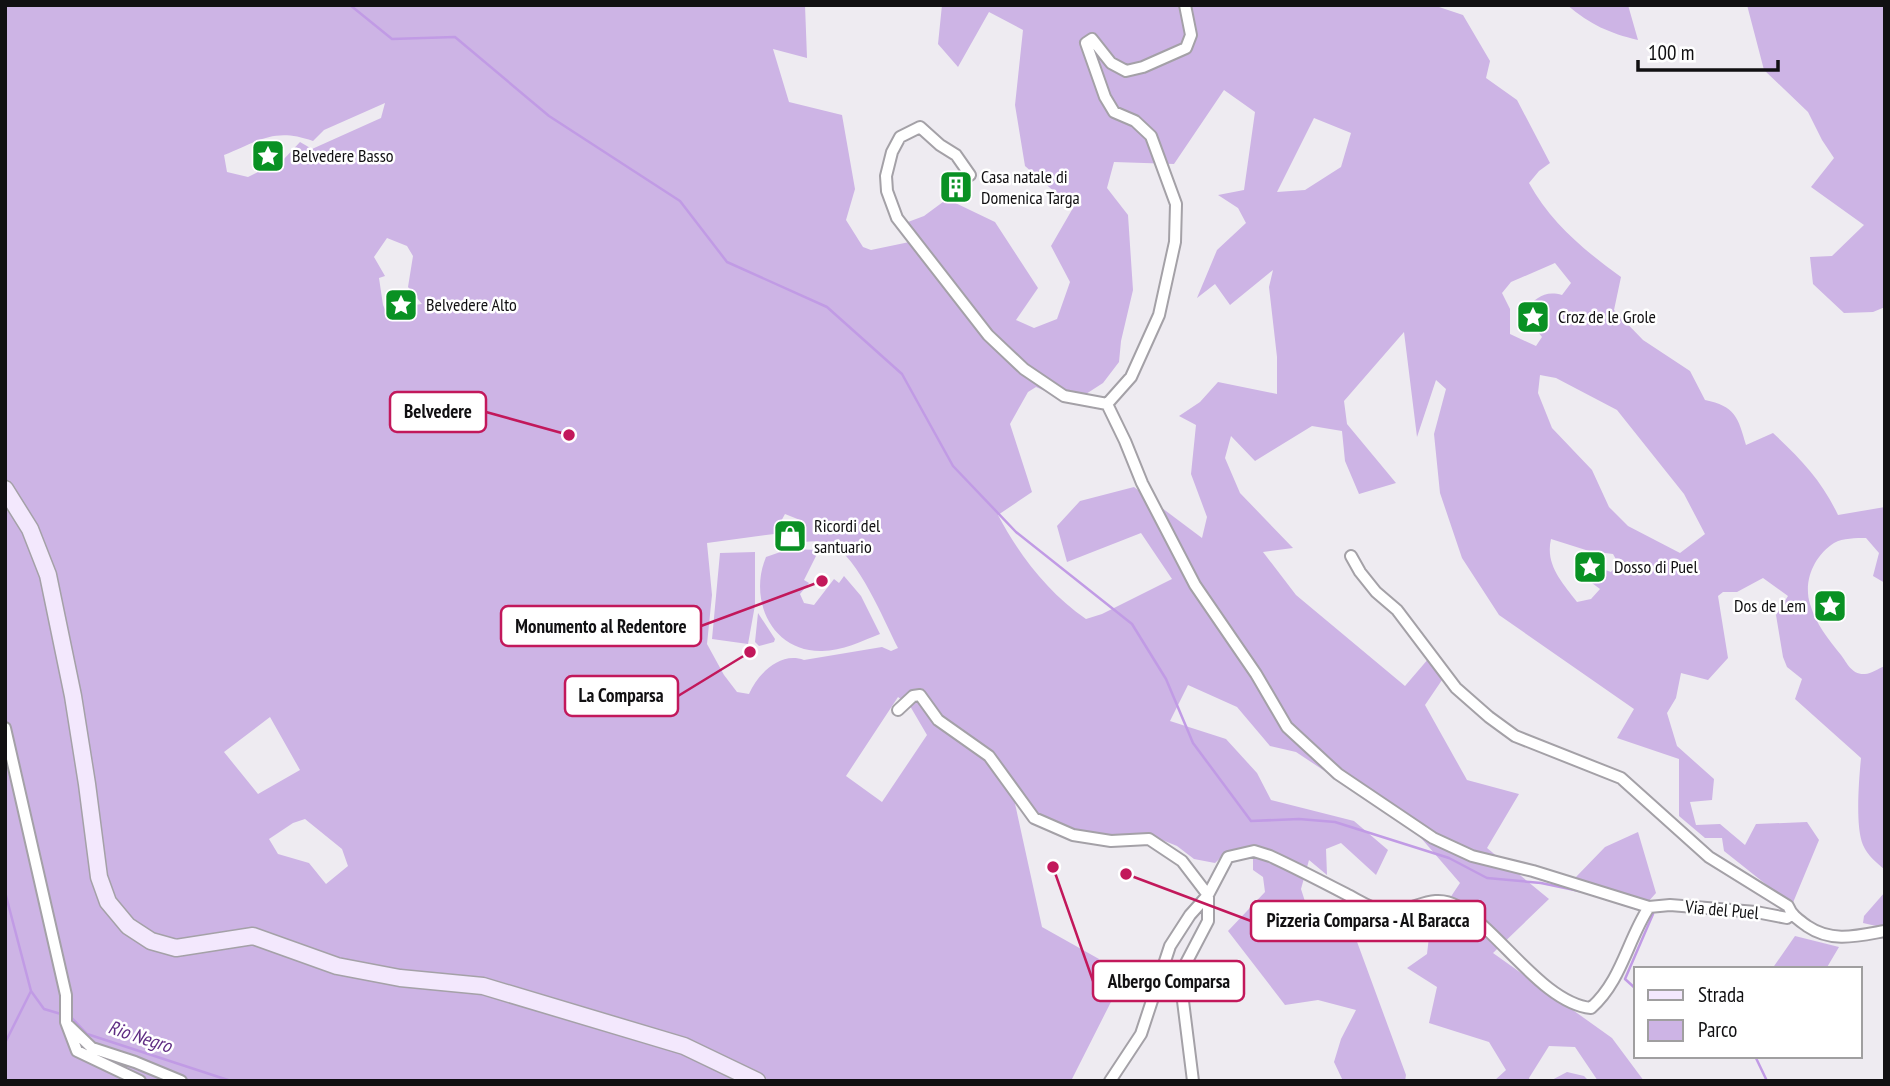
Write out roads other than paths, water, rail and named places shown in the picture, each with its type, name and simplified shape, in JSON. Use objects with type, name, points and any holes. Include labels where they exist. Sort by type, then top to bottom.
[{"type":"main road","points":[[5,489],[30,529],[48,575],[83,759],[99,877],[108,902],[128,926],[151,941],[176,948],[253,936],[337,966],[400,978],[483,986],[684,1046],[757,1081]]},
{"type":"street","points":[[970,175],[956,155],[920,127],[900,137],[895,144],[886,176],[891,205],[905,228],[988,335],[1024,369],[1064,396],[1107,404],[1131,377],[1159,315],[1175,242],[1176,204],[1151,136],[1135,121],[1114,112],[1086,43],[1092,39],[1111,63],[1126,71],[1143,66],[1186,48],[1191,35],[1185,5]]},
{"type":"street","name":"Via del Puel","points":[[1107,404],[1142,483],[1195,585],[1256,674],[1287,727],[1338,774],[1433,838],[1472,856],[1649,907],[1670,905],[1756,912],[1787,918],[1791,914],[1788,906],[1709,857],[1621,778],[1515,736],[1489,717],[1456,688],[1397,610],[1376,592],[1360,572],[1351,556]]},
{"type":"street","points":[[898,710],[913,696],[920,695],[938,720],[989,756],[1034,818],[1073,835],[1111,841],[1149,839],[1182,861],[1208,895],[1208,921],[1185,965],[1181,985],[1193,1081]]},
{"type":"street","points":[[5,727],[66,995],[66,1022],[77,1051],[140,1081]]},
{"type":"street","points":[[1110,1081],[1141,1034],[1170,946],[1190,915],[1208,895],[1228,857],[1254,851],[1270,856],[1384,912],[1403,910],[1429,900],[1455,905],[1553,991],[1578,1007],[1591,1009],[1605,995],[1620,970],[1641,919],[1649,907]]},
{"type":"street","points":[[1791,914],[1819,934],[1844,938],[1885,931]]},
{"type":"street","points":[[66,1022],[92,1048],[181,1081]]},
{"type":"waterway","points":[[350,5],[392,39],[455,37],[549,116],[680,201],[727,262],[827,307],[902,374],[953,466],[1016,532],[1132,624],[1166,679],[1193,743],[1251,821],[1299,819],[1335,822],[1449,858],[1487,878],[1541,883],[1584,892],[1638,909]]},
{"type":"waterway","name":"Rio Negro","points":[[5,892],[31,991],[44,1009],[61,1014]]},
{"type":"waterway","points":[[1634,987],[1625,979],[1653,914]]},
{"type":"waterway","points":[[5,1043],[31,991]]},
{"type":"waterway","name":"Rio Negro","points":[[71,1017],[87,1034],[231,1081]]},
{"type":"waterway","points":[[1756,1058],[1767,1081]]},
{"type":"place","name":"Belvedere Basso","points":[[268,156]]},
{"type":"place","name":"Casa natale di Domenica Targa","points":[[956,187]]},
{"type":"place","name":"Belvedere Alto","points":[[401,305]]},
{"type":"place","name":"Croz de le Grole","points":[[1533,317]]},
{"type":"place","name":"Belvedere","points":[[569,435]]},
{"type":"place","name":"Ricordi del santuario","points":[[790,536]]},
{"type":"place","name":"Dosso di Puel","points":[[1590,567]]},
{"type":"place","name":"Monumento al Redentore","points":[[822,581]]},
{"type":"place","name":"Dos de Lem","points":[[1830,606]]},
{"type":"place","name":"La Comparsa","points":[[750,652]]},
{"type":"place","name":"Albergo Comparsa","points":[[1053,867]]},
{"type":"place","name":"Pizzeria Comparsa - Al Baracca","points":[[1126,874]]}]
